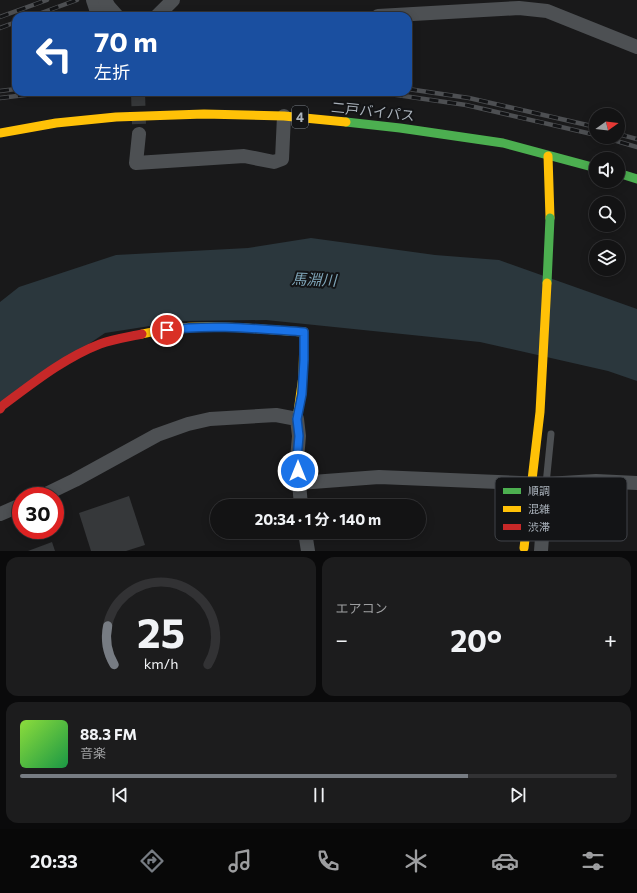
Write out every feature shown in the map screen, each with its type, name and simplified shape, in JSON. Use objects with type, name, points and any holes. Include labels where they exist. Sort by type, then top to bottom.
[{"type":"main road","name":"二戸バイパス","points":[[0,133],[56,123],[116,117],[204,114],[284,116],[400,128],[503,143],[589,166]]},
{"type":"main road","points":[[532,477],[540,412],[550,218],[548,156]]},
{"type":"main road","points":[[625,175],[637,179]]},
{"type":"main road","points":[[0,409],[51,370],[101,344],[145,333],[178,328],[229,327],[304,332],[302,394],[297,419]]},
{"type":"street","points":[[93,0],[99,12]]},
{"type":"street","points":[[105,0],[113,12]]},
{"type":"street","points":[[161,12],[173,0]]},
{"type":"street","points":[[412,14],[519,8],[547,11],[637,47]]},
{"type":"street","points":[[139,134],[136,163],[244,156],[274,162],[282,159],[284,116]]},
{"type":"street","points":[[61,487],[156,436],[188,424],[210,419],[276,415],[297,419],[299,436],[297,459],[300,499]]},
{"type":"street","points":[[299,483],[379,477],[495,482]]},
{"type":"street","points":[[627,483],[637,483]]},
{"type":"street","points":[[0,514],[12,509]]},
{"type":"street","points":[[306,539],[308,551]]},
{"type":"street","points":[[541,551],[542,541]]},
{"type":"lane","points":[[547,477],[551,434]]},
{"type":"water","name":"馬淵川","points":[[311,238],[435,255],[499,260],[637,309],[637,381],[608,371],[480,342],[266,320],[182,321],[105,333],[0,404],[0,302],[19,287],[116,255],[248,248]]},
{"type":"building","points":[[129,496],[145,545],[126,551],[91,551],[79,513]]},
{"type":"building","points":[[52,542],[55,551],[28,551]]},
{"type":"tunnel","points":[[138,96],[139,124]]},
{"type":"railway","points":[[14,12],[47,0]]},
{"type":"railway","points":[[44,12],[77,0]]},
{"type":"railway","points":[[0,17],[12,13]]},
{"type":"railway","points":[[0,28],[12,24]]},
{"type":"railway","points":[[0,91],[12,90]]},
{"type":"railway","points":[[412,90],[469,98],[589,125]]},
{"type":"railway","points":[[0,98],[17,96]]},
{"type":"railway","points":[[404,96],[466,105],[589,133]]},
{"type":"railway","points":[[625,136],[637,139]]},
{"type":"railway","points":[[625,143],[637,147]]},
{"type":"traffic: fast","points":[[346,122],[400,128],[503,143],[589,166]]},
{"type":"traffic: fast","points":[[625,175],[637,179]]},
{"type":"traffic: fast","points":[[547,283],[550,218]]},
{"type":"traffic: slow","points":[[0,133],[56,123],[116,117],[204,114],[284,116],[346,122]]},
{"type":"traffic: slow","points":[[548,156],[550,218]]},
{"type":"traffic: slow","points":[[532,477],[540,412],[547,283]]},
{"type":"traffic: slow","points":[[142,334],[161,330],[202,327],[304,332],[303,376],[297,419]]},
{"type":"traffic: slow","points":[[524,548],[525,541]]},
{"type":"traffic: jam","points":[[0,409],[37,380],[74,356],[105,342],[142,334]]},
{"type":"route","points":[[167,330],[178,328],[229,327],[304,332],[302,394],[297,419],[299,436],[297,459],[298,471]]}]
